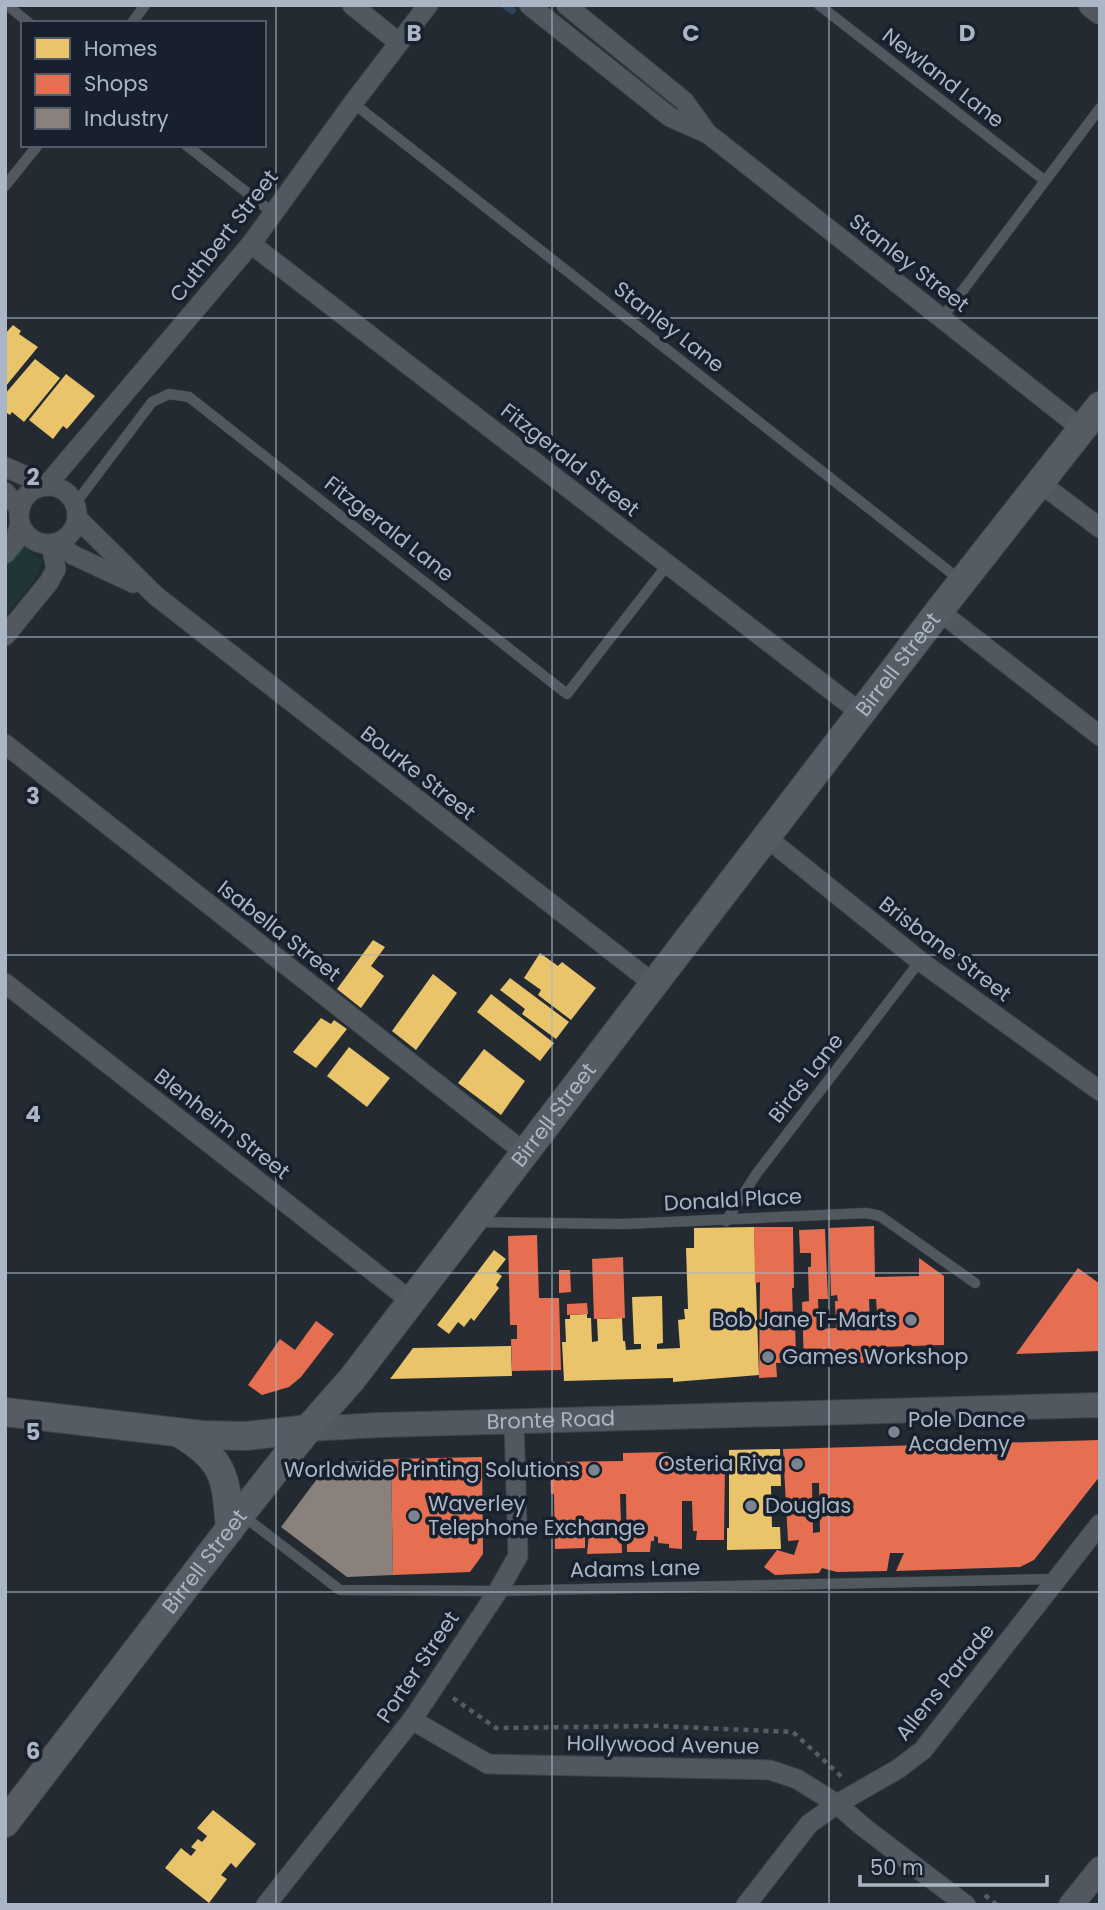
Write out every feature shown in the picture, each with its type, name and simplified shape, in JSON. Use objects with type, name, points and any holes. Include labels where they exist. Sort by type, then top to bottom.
[{"type":"main road","name":"Birrell Street","points":[[5,1823],[307,1429],[352,1379],[962,581],[1100,405]]},
{"type":"main road","name":"Bronte Road","points":[[5,1412],[117,1427],[246,1436],[307,1429]]},
{"type":"main road","points":[[176,1432],[200,1445],[216,1464],[227,1485],[236,1522]]},
{"type":"street","points":[[352,5],[398,42]]},
{"type":"street","name":"Cuthbert Street","points":[[43,487],[251,244],[428,5]]},
{"type":"street","name":"Stanley Street","points":[[529,5],[670,117],[707,133],[1082,429]]},
{"type":"street","name":"Stanley Street","points":[[566,5],[684,101],[707,133]]},
{"type":"street","points":[[1091,5],[1100,12]]},
{"type":"street","name":"Fitzgerald Street","points":[[251,244],[861,713]]},
{"type":"street","points":[[5,467],[43,487],[63,490],[76,511],[71,534],[54,544],[43,544],[28,537],[20,516],[5,492]]},
{"type":"street","points":[[1040,483],[1100,527]]},
{"type":"street","points":[[5,554],[15,542],[25,498],[43,487]]},
{"type":"street","name":"Bourke Street","points":[[76,511],[156,596]]},
{"type":"street","points":[[5,636],[50,582],[56,569],[54,544]]},
{"type":"street","name":"Bourke Street","points":[[54,544],[120,575],[156,596],[654,984]]},
{"type":"street","points":[[939,611],[1100,736]]},
{"type":"street","name":"Isabella Street","points":[[5,744],[525,1153]]},
{"type":"street","name":"Brisbane Street","points":[[767,838],[920,961],[1100,1091]]},
{"type":"street","name":"Blenheim Street","points":[[5,983],[411,1301]]},
{"type":"street","name":"Bronte Road","points":[[307,1429],[1100,1405]]},
{"type":"street","name":"Porter Street","points":[[267,1905],[412,1720],[498,1591],[518,1556],[514,1422]]},
{"type":"street","name":"Allens Parade","points":[[746,1905],[809,1824],[837,1804],[898,1769],[923,1750],[1100,1524]]},
{"type":"street","name":"Hollywood Avenue","points":[[412,1720],[488,1764],[770,1770],[797,1779],[837,1804],[967,1905]]},
{"type":"street","points":[[1071,1905],[1100,1869]]},
{"type":"lane","points":[[7,5],[27,21]]},
{"type":"lane","points":[[133,21],[145,5]]},
{"type":"lane","name":"Newland Lane","points":[[819,5],[1044,180]]},
{"type":"lane","name":"Stanley Lane","points":[[353,103],[962,581]]},
{"type":"lane","points":[[942,318],[1100,108]]},
{"type":"lane","points":[[5,186],[36,147]]},
{"type":"lane","points":[[189,147],[273,213]]},
{"type":"lane","name":"Fitzgerald Lane","points":[[76,511],[152,402],[169,394],[189,397],[567,694],[668,564]]},
{"type":"lane","name":"Birds Lane","points":[[726,1220],[757,1173],[920,961]]},
{"type":"lane","name":"Donald Place","points":[[471,1222],[624,1224],[866,1213],[880,1216],[975,1283]]},
{"type":"lane","name":"Adams Lane","points":[[236,1522],[340,1590],[498,1591],[1055,1580]]},
{"type":"green space","points":[[25,547],[42,560],[40,568],[27,590],[5,616],[5,561],[19,548]]},
{"type":"building: Homes","points":[[13,325],[21,331],[19,334],[38,347],[5,387],[5,334]]},
{"type":"building: Homes","points":[[35,359],[60,378],[24,422],[12,412],[10,415],[5,412],[5,394]]},
{"type":"building: Homes","points":[[66,374],[95,396],[67,429],[63,426],[53,439],[29,420]]},
{"type":"building: Homes","points":[[373,940],[385,947],[371,966],[384,976],[361,1008],[337,989]]},
{"type":"building: Homes","points":[[540,953],[558,966],[562,962],[596,988],[571,1020],[538,995],[541,990],[524,978]]},
{"type":"building: Homes","points":[[433,974],[457,993],[416,1050],[392,1031]]},
{"type":"building: Homes","points":[[510,978],[569,1022],[556,1039],[522,1014],[525,1009],[500,990]]},
{"type":"building: Homes","points":[[491,994],[554,1043],[540,1061],[477,1012]]},
{"type":"building: Homes","points":[[321,1018],[331,1024],[334,1020],[347,1029],[316,1068],[293,1052]]},
{"type":"building: Homes","points":[[349,1047],[390,1078],[367,1107],[327,1076]]},
{"type":"building: Homes","points":[[484,1049],[525,1081],[501,1115],[458,1083]]},
{"type":"building: Homes","points":[[754,1227],[759,1375],[673,1382],[673,1378],[564,1381],[562,1342],[566,1342],[565,1319],[570,1319],[570,1315],[587,1314],[587,1318],[591,1318],[592,1342],[598,1341],[597,1319],[622,1318],[626,1350],[641,1349],[641,1344],[634,1344],[632,1297],[662,1296],[663,1343],[657,1344],[657,1349],[680,1348],[678,1320],[685,1319],[684,1309],[688,1309],[686,1248],[694,1248],[694,1228]]},
{"type":"building: Homes","points":[[494,1250],[506,1259],[496,1272],[502,1276],[496,1285],[499,1288],[474,1321],[471,1318],[464,1327],[458,1322],[449,1334],[437,1325]]},
{"type":"building: Homes","points":[[511,1346],[512,1376],[390,1379],[413,1348]]},
{"type":"building: Homes","name":"Douglas","points":[[780,1449],[781,1486],[771,1486],[772,1527],[780,1527],[781,1549],[727,1550],[729,1450]]},
{"type":"building: Homes","points":[[213,1810],[256,1844],[236,1868],[231,1863],[221,1875],[227,1879],[209,1903],[165,1868],[181,1848],[191,1856],[196,1850],[191,1847],[198,1839],[202,1842],[207,1836],[197,1828]]},
{"type":"building: Shops","points":[[874,1226],[875,1277],[919,1276],[919,1258],[944,1276],[944,1345],[878,1347],[879,1362],[804,1365],[802,1302],[809,1301],[808,1267],[811,1267],[811,1253],[800,1253],[799,1230],[825,1229],[828,1299],[818,1299],[819,1329],[836,1328],[835,1301],[838,1301],[837,1295],[831,1296],[829,1228]],"holes":[[[869,1299],[876,1299],[878,1325],[870,1325]]]},
{"type":"building: Shops","points":[[754,1227],[793,1227],[792,1288],[796,1362],[776,1363],[777,1377],[759,1378],[760,1282],[755,1283]]},
{"type":"building: Shops","points":[[537,1235],[539,1298],[559,1298],[561,1370],[512,1371],[511,1339],[517,1339],[517,1325],[510,1325],[508,1236]]},
{"type":"building: Shops","points":[[623,1257],[625,1318],[594,1319],[592,1259]]},
{"type":"building: Shops","points":[[1078,1268],[1100,1284],[1100,1351],[1016,1354]]},
{"type":"building: Shops","points":[[559,1270],[570,1270],[571,1292],[559,1293]]},
{"type":"building: Shops","points":[[587,1303],[588,1314],[567,1315],[567,1304]]},
{"type":"building: Shops","points":[[316,1321],[334,1334],[301,1377],[289,1387],[262,1395],[248,1385],[280,1339],[295,1350]]},
{"type":"building: Shops","points":[[1100,1440],[1100,1476],[1034,1560],[1020,1567],[896,1571],[904,1553],[890,1553],[887,1571],[837,1572],[822,1568],[819,1573],[775,1575],[764,1567],[777,1550],[794,1555],[799,1540],[788,1541],[783,1449]],"holes":[[[812,1483],[819,1483],[820,1532],[813,1533]]]},
{"type":"building: Shops","points":[[668,1452],[668,1458],[690,1457],[690,1465],[725,1465],[724,1540],[696,1540],[692,1501],[682,1501],[682,1549],[669,1548],[669,1544],[658,1543],[658,1537],[654,1536],[650,1552],[627,1552],[626,1494],[620,1494],[622,1553],[587,1554],[590,1524],[585,1524],[585,1548],[555,1549],[554,1494],[551,1494],[550,1462],[623,1461],[623,1453]]},
{"type":"building: Shops","points":[[482,1457],[483,1554],[470,1572],[393,1575],[391,1459]]},
{"type":"building: Industry","points":[[391,1459],[393,1575],[347,1577],[281,1527],[331,1463]]},
{"type":"waterway","points":[[505,5],[512,10]]},
{"type":"place","name":"Bob Jane T-Marts","points":[[911,1320]]},
{"type":"place","name":"Games Workshop","points":[[768,1357]]},
{"type":"place","name":"Pole Dance Academy","points":[[894,1432]]},
{"type":"place","name":"Osteria Riva","points":[[797,1464]]},
{"type":"place","name":"Worldwide Printing Solutions","points":[[594,1470]]},
{"type":"place","name":"Douglas","points":[[751,1506]]},
{"type":"place","name":"Waverley Telephone Exchange","points":[[414,1516]]}]
